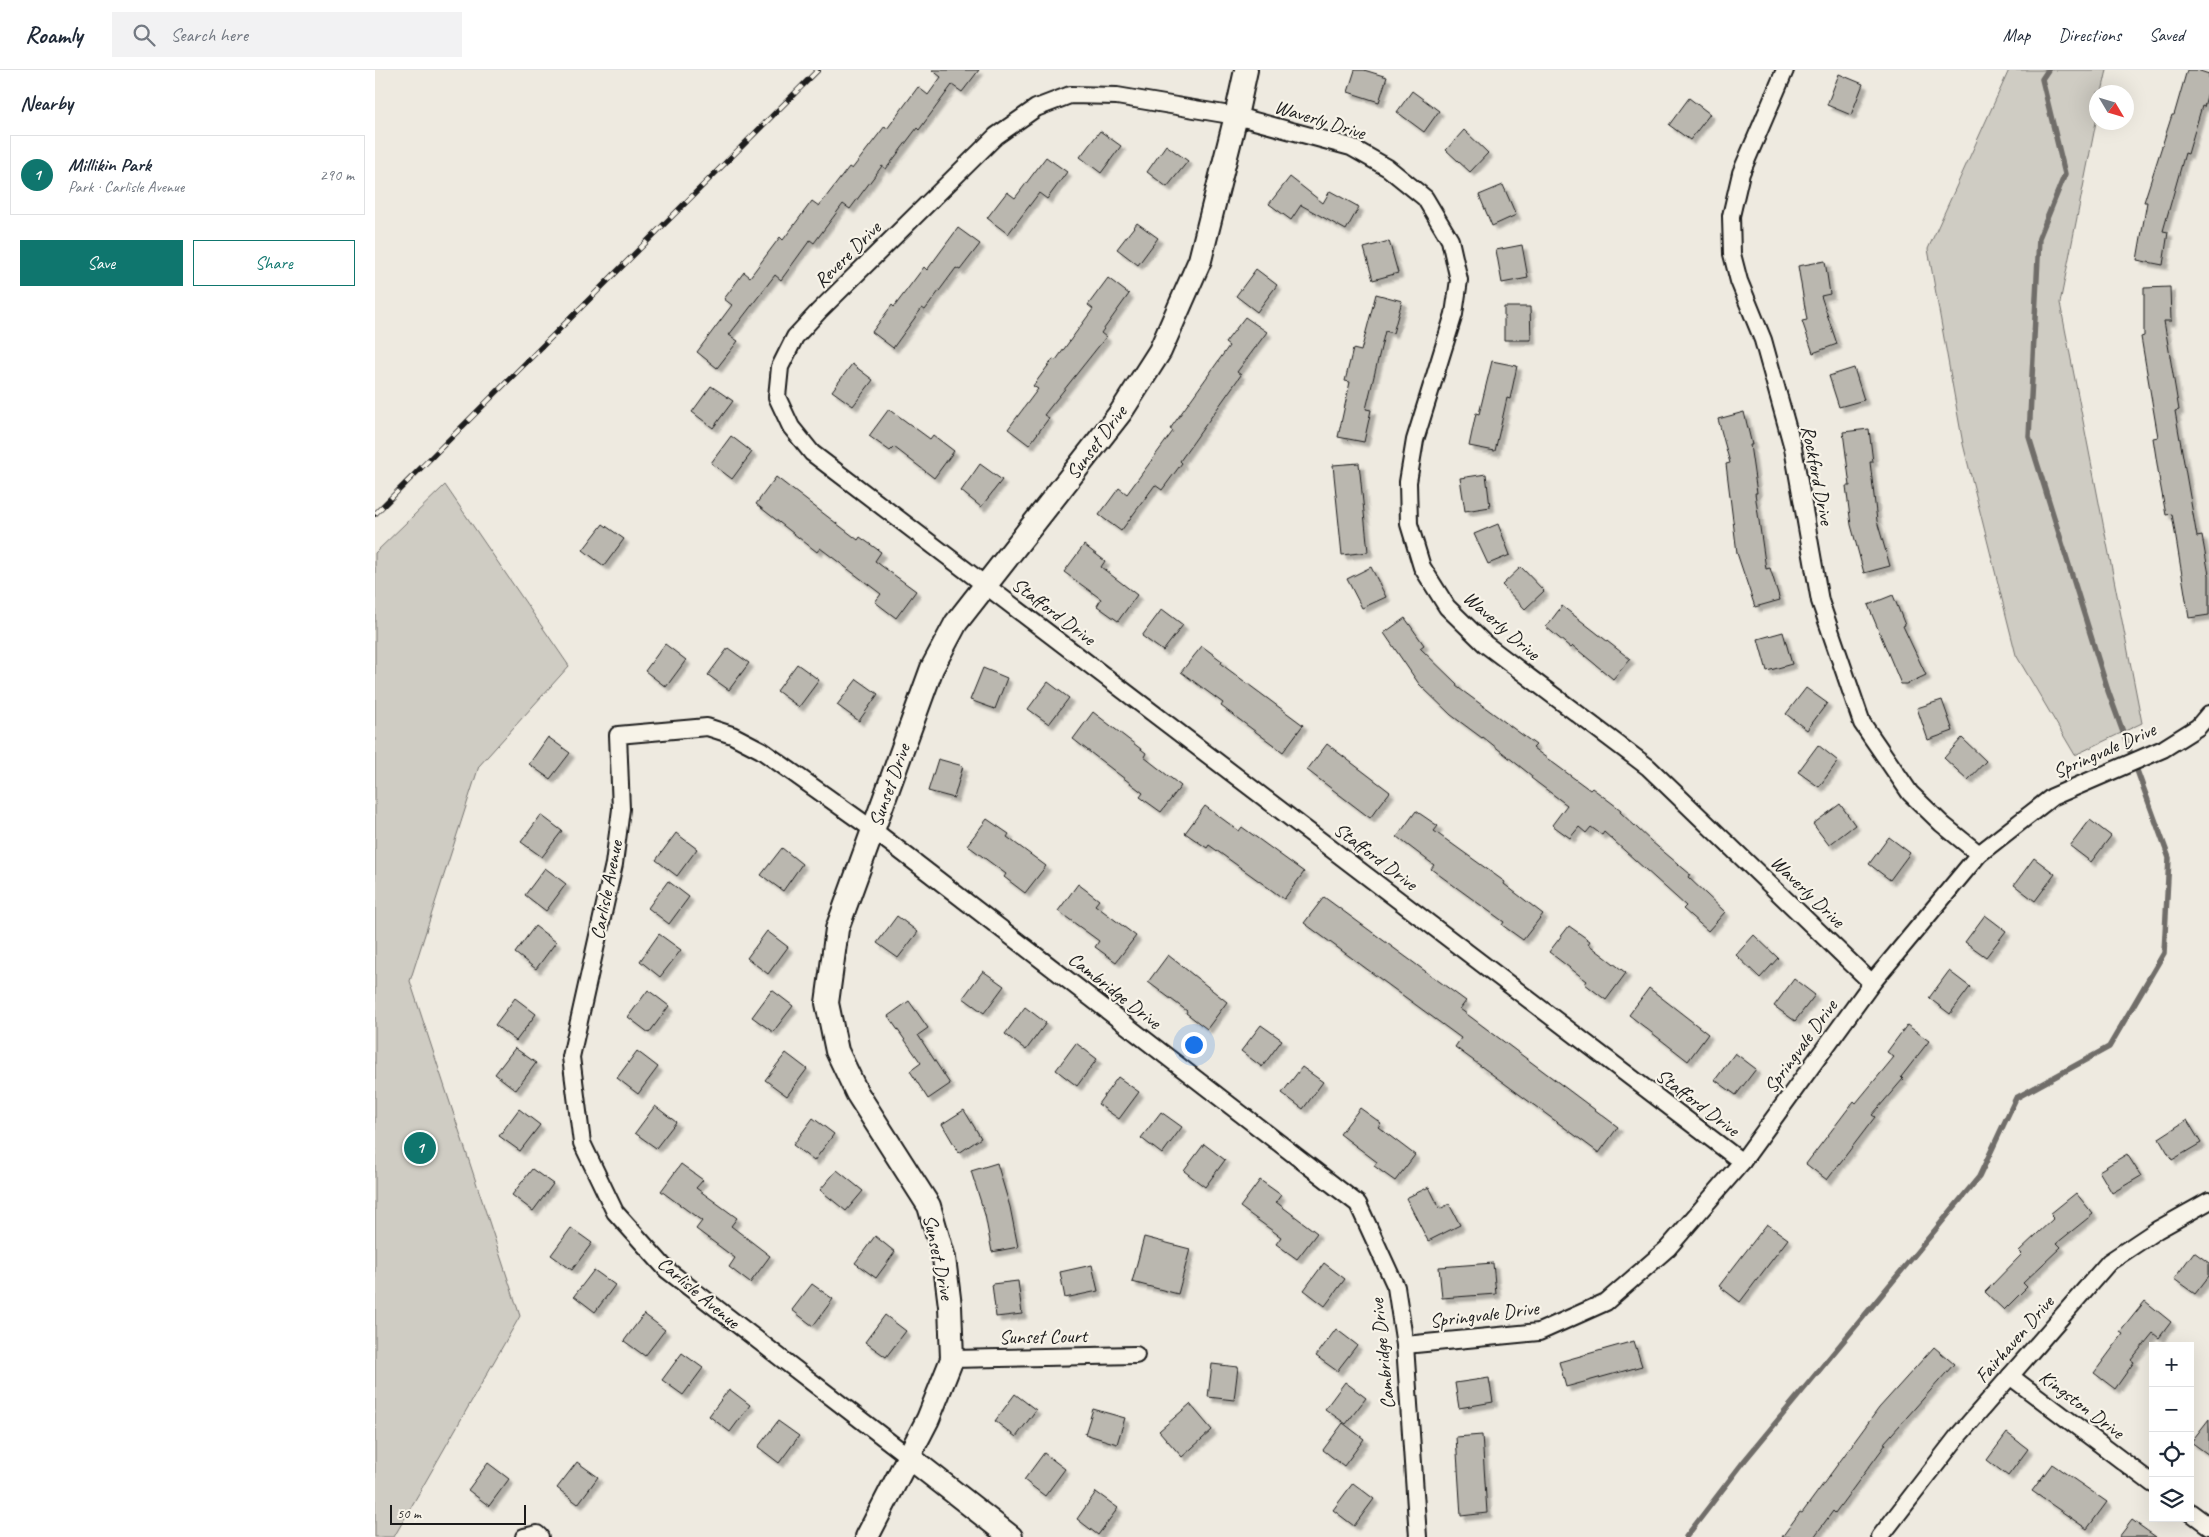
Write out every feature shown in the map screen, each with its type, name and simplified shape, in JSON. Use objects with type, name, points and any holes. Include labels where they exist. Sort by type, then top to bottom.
[{"type":"street","name":"Sunset Drive","points":[[867,1537],[928,1419],[952,1359],[950,1306],[944,1258],[929,1206],[857,1094],[837,1051],[827,1003],[837,930],[872,829],[932,668],[956,623],[1121,412],[1160,351],[1199,260],[1246,70]]},
{"type":"street","name":"Rockford Drive","points":[[1785,70],[1741,173],[1731,216],[1732,254],[1739,281],[1763,340],[1793,448],[1820,601],[1862,723],[1910,793],[1942,824],[1979,854]]},
{"type":"street","name":"Revere Drive","points":[[985,585],[813,453],[791,427],[777,396],[780,367],[795,337],[996,136],[1035,108],[1070,95],[1117,96],[1236,116]]},
{"type":"street","name":"Waverly Drive","points":[[1236,116],[1351,147],[1388,168],[1425,198],[1450,240],[1459,280],[1455,314],[1415,440],[1408,482],[1409,524],[1422,567],[1447,607],[1485,644],[1648,766],[1872,984]]},
{"type":"street","name":"Stafford Drive","points":[[985,585],[1742,1162]]},
{"type":"street","name":"Springvale Drive","points":[[1405,1345],[1539,1332],[1606,1302],[1669,1248],[1742,1162],[1872,984],[1979,854],[2052,797],[2163,749],[2198,727],[2209,714]]},
{"type":"street","name":"Cambridge Drive","points":[[618,735],[707,727],[733,735],[761,750],[872,829],[1358,1204],[1396,1286],[1405,1345],[1419,1537]]},
{"type":"street","name":"Carlisle Avenue","points":[[618,735],[621,809],[614,864],[571,1057],[582,1143],[615,1212],[667,1270],[1011,1537]]},
{"type":"street","name":"Fairhaven Drive","points":[[1880,1537],[1958,1436],[2109,1262],[2157,1230],[2209,1201]]},
{"type":"street","name":"Sunset Court","points":[[952,1359],[1136,1355]]},
{"type":"street","name":"Kingston Drive","points":[[2010,1376],[2149,1481]]},
{"type":"street","points":[[2194,1515],[2209,1526]]},
{"type":"street","points":[[524,1537],[537,1534],[540,1537]]},
{"type":"shaded area","points":[[2009,70],[2107,70],[2104,85],[2089,85],[2089,130],[2094,130],[2060,303],[2142,723],[2075,755],[2016,655],[1963,444],[1928,249]]},
{"type":"shaded area","points":[[445,485],[569,666],[479,766],[410,981],[520,1316],[394,1537],[375,1537],[375,553]]},
{"type":"building","points":[[932,70],[979,70],[962,92],[952,85],[919,130],[917,128],[886,169],[882,166],[850,209],[843,204],[814,243],[810,240],[781,280],[775,275],[729,335],[738,341],[717,368],[697,352],[732,305],[724,299],[744,272],[750,277],[780,237],[783,240],[812,201],[819,206],[849,167],[852,169],[885,126],[887,129],[918,87],[928,95],[941,77]]},
{"type":"building","points":[[1355,70],[1364,70],[1387,77],[1379,102],[1348,92]]},
{"type":"building","points":[[2187,70],[2197,70],[2209,74],[2209,88],[2188,154],[2185,153],[2163,231],[2168,232],[2163,265],[2137,260],[2147,202],[2144,202],[2172,115],[2174,115]]},
{"type":"building","points":[[1839,74],[1863,84],[1851,115],[1827,105]]},
{"type":"building","points":[[1412,91],[1439,111],[1424,132],[1397,112]]},
{"type":"building","points":[[1689,98],[1710,114],[1690,140],[1669,125]]},
{"type":"building","points":[[1464,130],[1488,153],[1470,172],[1446,150]]},
{"type":"building","points":[[1100,131],[1121,146],[1101,173],[1080,157]]},
{"type":"building","points":[[1166,145],[1188,161],[1167,187],[1147,172]]},
{"type":"building","points":[[1046,157],[1067,172],[1047,199],[1039,193],[1008,234],[987,218],[1007,192],[1015,198]]},
{"type":"building","points":[[1290,177],[1323,203],[1330,191],[1359,207],[1346,230],[1301,205],[1291,220],[1269,204]]},
{"type":"building","points":[[1503,185],[1516,215],[1492,226],[1479,195]]},
{"type":"building","points":[[1137,223],[1158,238],[1138,265],[1117,249]]},
{"type":"building","points":[[958,228],[980,244],[960,270],[956,268],[925,310],[922,308],[893,348],[872,332],[892,305],[894,307],[924,267],[927,270]]},
{"type":"building","points":[[1389,241],[1398,273],[1373,280],[1364,248]]},
{"type":"building","points":[[1522,245],[1528,278],[1502,283],[1496,250]]},
{"type":"building","points":[[1825,261],[1830,294],[1821,296],[1837,344],[1813,353],[1802,321],[1807,320],[1798,266]]},
{"type":"building","points":[[1256,269],[1277,285],[1257,312],[1236,296]]},
{"type":"building","points":[[1108,278],[1129,294],[1101,333],[1106,337],[1044,415],[1049,418],[1029,445],[1008,429],[1038,389],[1033,386],[1053,359],[1056,360],[1093,309],[1088,305]]},
{"type":"building","points":[[2170,287],[2171,321],[2164,321],[2179,410],[2175,411],[2197,537],[2202,536],[2209,575],[2209,615],[2189,618],[2172,514],[2166,515],[2160,483],[2153,438],[2158,437],[2141,337],[2144,336],[2144,288]]},
{"type":"building","points":[[1376,294],[1402,301],[1393,333],[1385,331],[1366,409],[1371,410],[1364,442],[1338,437],[1350,382],[1345,381],[1353,349],[1361,351]]},
{"type":"building","points":[[1504,307],[1530,307],[1531,340],[1504,340]]},
{"type":"building","points":[[1245,317],[1267,332],[1237,372],[1241,375],[1180,461],[1182,463],[1162,490],[1155,485],[1121,531],[1099,515],[1119,488],[1127,494],[1173,431],[1170,429],[1229,346],[1225,343]]},
{"type":"building","points":[[1492,361],[1517,366],[1510,399],[1507,398],[1495,451],[1469,446],[1476,413],[1479,414]]},
{"type":"building","points":[[852,364],[873,380],[853,406],[832,391]]},
{"type":"building","points":[[1854,368],[1864,400],[1839,407],[1829,376]]},
{"type":"building","points":[[711,386],[733,401],[713,428],[692,412]]},
{"type":"building","points":[[889,409],[930,439],[933,435],[954,451],[934,478],[894,447],[890,451],[869,436]]},
{"type":"building","points":[[1744,412],[1752,445],[1750,445],[1757,493],[1755,493],[1766,569],[1770,568],[1780,600],[1755,607],[1737,553],[1726,464],[1730,463],[1718,419]]},
{"type":"building","points":[[1869,429],[1873,462],[1870,462],[1877,521],[1890,566],[1864,573],[1851,525],[1846,486],[1850,486],[1843,432]]},
{"type":"building","points":[[731,436],[752,452],[732,479],[711,463]]},
{"type":"building","points":[[1359,463],[1368,552],[1342,555],[1333,465]]},
{"type":"building","points":[[980,464],[1002,480],[981,507],[961,491]]},
{"type":"building","points":[[1486,474],[1490,507],[1465,511],[1460,478]]},
{"type":"building","points":[[776,477],[858,540],[860,537],[881,552],[875,561],[916,591],[896,618],[875,602],[881,594],[820,548],[817,552],[756,504]]},
{"type":"building","points":[[603,524],[624,539],[604,566],[583,550]]},
{"type":"building","points":[[1498,524],[1510,555],[1488,564],[1474,534]]},
{"type":"building","points":[[1084,545],[1105,561],[1101,567],[1137,595],[1118,621],[1097,606],[1101,599],[1064,572]]},
{"type":"building","points":[[1371,567],[1386,597],[1362,608],[1347,579]]},
{"type":"building","points":[[1521,567],[1544,591],[1525,609],[1502,585]]},
{"type":"building","points":[[1893,595],[1905,625],[1903,626],[1926,675],[1907,684],[1901,684],[1868,605]]},
{"type":"building","points":[[1562,606],[1630,659],[1613,679],[1573,646],[1571,648],[1546,627]]},
{"type":"building","points":[[1162,609],[1183,625],[1163,651],[1142,636]]},
{"type":"building","points":[[1405,618],[1424,645],[1420,648],[1457,684],[1456,686],[1536,745],[1533,748],[1590,790],[1592,788],[1621,810],[1620,812],[1652,842],[1690,874],[1688,877],[1725,912],[1708,931],[1683,909],[1686,906],[1604,832],[1602,835],[1591,827],[1586,833],[1579,827],[1570,838],[1552,825],[1567,805],[1531,778],[1532,776],[1483,737],[1451,715],[1419,684],[1384,633]]},
{"type":"building","points":[[1783,632],[1792,664],[1767,671],[1758,639]]},
{"type":"building","points":[[665,644],[686,660],[666,687],[645,671]]},
{"type":"building","points":[[1202,646],[1222,661],[1221,664],[1303,725],[1283,752],[1221,706],[1223,703],[1181,672]]},
{"type":"building","points":[[728,648],[749,663],[729,690],[708,675]]},
{"type":"building","points":[[797,664],[819,680],[799,707],[777,691]]},
{"type":"building","points":[[983,668],[1007,678],[995,709],[970,700]]},
{"type":"building","points":[[857,679],[878,694],[859,721],[837,705]]},
{"type":"building","points":[[1048,682],[1069,698],[1049,724],[1028,709]]},
{"type":"building","points":[[1806,688],[1827,703],[1807,730],[1786,714]]},
{"type":"building","points":[[1942,700],[1953,731],[1928,740],[1917,708]]},
{"type":"building","points":[[1093,712],[1146,753],[1144,757],[1181,786],[1161,812],[1140,797],[1143,793],[1073,739]]},
{"type":"building","points":[[548,737],[570,753],[550,779],[529,764]]},
{"type":"building","points":[[1962,738],[1986,761],[1968,780],[1944,758]]},
{"type":"building","points":[[1327,744],[1390,792],[1370,818],[1307,770]]},
{"type":"building","points":[[1818,745],[1838,761],[1819,787],[1798,772]]},
{"type":"building","points":[[938,759],[963,766],[954,798],[928,791]]},
{"type":"building","points":[[1840,804],[1855,825],[1829,845],[1813,824]]},
{"type":"building","points":[[1205,806],[1239,831],[1242,827],[1304,872],[1284,899],[1209,845],[1207,848],[1185,833]]},
{"type":"building","points":[[1416,811],[1438,826],[1434,831],[1505,882],[1504,884],[1543,914],[1523,940],[1502,925],[1504,922],[1431,869],[1434,865],[1397,837]]},
{"type":"building","points":[[541,815],[562,831],[542,857],[521,842]]},
{"type":"building","points":[[987,819],[1009,834],[1007,837],[1046,866],[1025,893],[1004,877],[1006,874],[967,845]]},
{"type":"building","points":[[2090,820],[2111,836],[2091,862],[2070,846]]},
{"type":"building","points":[[676,833],[697,849],[677,876],[656,860]]},
{"type":"building","points":[[1889,837],[1910,853],[1890,880],[1869,864]]},
{"type":"building","points":[[782,848],[802,864],[783,891],[761,875]]},
{"type":"building","points":[[2034,858],[2055,874],[2035,901],[2014,885]]},
{"type":"building","points":[[545,868],[566,884],[546,911],[525,895]]},
{"type":"building","points":[[668,881],[689,897],[669,924],[648,908]]},
{"type":"building","points":[[1078,884],[1099,900],[1095,905],[1136,936],[1116,962],[1095,947],[1099,941],[1058,911]]},
{"type":"building","points":[[1324,897],[1466,1001],[1460,1009],[1618,1127],[1599,1153],[1455,1047],[1461,1038],[1304,923]]},
{"type":"building","points":[[1985,915],[2006,931],[1986,957],[1965,942]]},
{"type":"building","points":[[897,916],[918,932],[898,958],[877,943]]},
{"type":"building","points":[[535,926],[556,942],[536,969],[515,953]]},
{"type":"building","points":[[1569,926],[1590,941],[1588,944],[1626,973],[1606,1000],[1585,984],[1587,981],[1549,952]]},
{"type":"building","points":[[767,931],[788,947],[768,974],[747,958]]},
{"type":"building","points":[[659,934],[681,950],[660,977],[640,961]]},
{"type":"building","points":[[1754,935],[1778,958],[1760,978],[1736,955]]},
{"type":"building","points":[[1168,955],[1227,1002],[1207,1029],[1186,1013],[1187,1011],[1148,982]]},
{"type":"building","points":[[983,971],[1004,986],[984,1013],[963,998]]},
{"type":"building","points":[[1949,971],[1970,987],[1950,1014],[1929,998]]},
{"type":"building","points":[[1794,979],[1815,995],[1795,1021],[1774,1006]]},
{"type":"building","points":[[1649,988],[1708,1034],[1688,1061],[1629,1015]]},
{"type":"building","points":[[648,990],[669,1006],[649,1033],[628,1017]]},
{"type":"building","points":[[772,990],[793,1006],[773,1032],[752,1017]]},
{"type":"building","points":[[515,998],[536,1014],[516,1041],[495,1025]]},
{"type":"building","points":[[909,1001],[928,1028],[918,1035],[950,1084],[928,1099],[910,1071],[921,1063],[888,1016]]},
{"type":"building","points":[[1025,1007],[1046,1023],[1026,1050],[1005,1034]]},
{"type":"building","points":[[1261,1025],[1282,1040],[1262,1067],[1241,1051]]},
{"type":"building","points":[[1907,1025],[1929,1041],[1901,1077],[1903,1079],[1872,1115],[1875,1117],[1827,1180],[1806,1164],[1854,1101],[1856,1103],[1894,1057],[1887,1052]]},
{"type":"building","points":[[1076,1043],[1097,1059],[1077,1086],[1056,1070]]},
{"type":"building","points":[[515,1048],[536,1063],[516,1090],[495,1074]]},
{"type":"building","points":[[637,1051],[658,1067],[638,1094],[617,1078]]},
{"type":"building","points":[[786,1053],[807,1069],[787,1096],[765,1080]]},
{"type":"building","points":[[1735,1053],[1756,1069],[1736,1095],[1715,1080]]},
{"type":"building","points":[[1302,1067],[1323,1082],[1303,1109],[1282,1093]]},
{"type":"building","points":[[1118,1077],[1139,1092],[1119,1119],[1098,1104]]},
{"type":"building","points":[[655,1106],[676,1122],[656,1148],[635,1133]]},
{"type":"building","points":[[1360,1108],[1381,1123],[1378,1127],[1415,1155],[1395,1181],[1374,1166],[1377,1162],[1340,1134]]},
{"type":"building","points":[[519,1109],[540,1125],[520,1151],[499,1136]]},
{"type":"building","points":[[964,1110],[981,1138],[959,1153],[942,1124]]},
{"type":"building","points":[[1161,1112],[1182,1127],[1162,1154],[1141,1138]]},
{"type":"building","points":[[813,1118],[834,1134],[814,1161],[793,1145]]},
{"type":"building","points":[[2187,1120],[2201,1143],[2172,1160],[2159,1138]]},
{"type":"building","points":[[1204,1144],[1225,1160],[1205,1187],[1184,1171]]},
{"type":"building","points":[[2127,1154],[2141,1176],[2112,1193],[2099,1171]]},
{"type":"building","points":[[997,1163],[1010,1207],[1018,1247],[992,1252],[985,1215],[971,1171]]},
{"type":"building","points":[[681,1164],[703,1180],[696,1188],[737,1218],[731,1226],[770,1256],[750,1283],[729,1267],[735,1258],[696,1229],[702,1221],[661,1191]]},
{"type":"building","points":[[532,1169],[553,1184],[533,1211],[512,1195]]},
{"type":"building","points":[[837,1170],[863,1191],[846,1211],[820,1190]]},
{"type":"building","points":[[1260,1180],[1281,1195],[1276,1202],[1317,1233],[1297,1259],[1276,1244],[1281,1237],[1240,1207]]},
{"type":"building","points":[[1429,1187],[1440,1209],[1449,1204],[1460,1225],[1428,1241],[1406,1198]]},
{"type":"building","points":[[2076,1193],[2093,1214],[2057,1243],[2061,1247],[2023,1283],[2027,1287],[2004,1310],[1985,1292],[2022,1254],[2019,1251],[2054,1218],[2050,1214]]},
{"type":"building","points":[[1767,1224],[1788,1239],[1740,1302],[1719,1286]]},
{"type":"building","points":[[571,1228],[592,1243],[572,1270],[551,1255]]},
{"type":"building","points":[[875,1236],[895,1252],[876,1278],[855,1263]]},
{"type":"building","points":[[1144,1237],[1190,1249],[1178,1294],[1132,1282]]},
{"type":"building","points":[[2194,1252],[2209,1263],[2209,1276],[2195,1294],[2174,1279]]},
{"type":"building","points":[[1324,1263],[1345,1279],[1325,1306],[1304,1290]]},
{"type":"building","points":[[1493,1263],[1496,1294],[1442,1298],[1439,1267]]},
{"type":"building","points":[[1092,1265],[1098,1291],[1065,1298],[1060,1272]]},
{"type":"building","points":[[594,1270],[615,1285],[595,1312],[574,1296]]},
{"type":"building","points":[[1018,1281],[1022,1314],[996,1317],[992,1284]]},
{"type":"building","points":[[812,1284],[833,1299],[813,1326],[792,1310]]},
{"type":"building","points":[[2145,1301],[2171,1322],[2159,1338],[2153,1333],[2131,1360],[2134,1362],[2115,1389],[2094,1373],[2123,1334],[2120,1332]]},
{"type":"building","points":[[644,1314],[665,1330],[645,1356],[624,1341]]},
{"type":"building","points":[[885,1315],[906,1331],[886,1357],[865,1342]]},
{"type":"building","points":[[1336,1329],[1357,1345],[1337,1371],[1316,1356]]},
{"type":"building","points":[[1634,1341],[1642,1366],[1566,1387],[1559,1362]]},
{"type":"building","points":[[1934,1347],[1954,1364],[1884,1443],[1886,1444],[1835,1513],[1833,1511],[1814,1537],[1782,1537],[1800,1512],[1802,1513],[1879,1408]]},
{"type":"building","points":[[682,1353],[703,1368],[683,1395],[662,1380]]},
{"type":"building","points":[[1212,1364],[1238,1367],[1234,1400],[1208,1397]]},
{"type":"building","points":[[1489,1378],[1493,1402],[1459,1408],[1455,1383]]},
{"type":"building","points":[[1345,1382],[1366,1398],[1346,1424],[1325,1409]]},
{"type":"building","points":[[729,1389],[750,1405],[730,1432],[709,1416]]},
{"type":"building","points":[[1015,1394],[1036,1410],[1016,1437],[995,1421]]},
{"type":"building","points":[[1190,1404],[1212,1430],[1182,1457],[1159,1431]]},
{"type":"building","points":[[1093,1409],[1125,1418],[1117,1444],[1085,1434]]},
{"type":"building","points":[[2209,1419],[2209,1455],[2194,1444],[2194,1438]]},
{"type":"building","points":[[778,1421],[799,1436],[779,1463],[758,1447]]},
{"type":"building","points":[[1343,1423],[1364,1439],[1344,1466],[1323,1450]]},
{"type":"building","points":[[2007,1433],[2028,1449],[2008,1476],[1987,1460]]},
{"type":"building","points":[[1482,1435],[1487,1513],[1461,1516],[1456,1437]]},
{"type":"building","points":[[1044,1453],[1065,1469],[1045,1496],[1024,1480]]},
{"type":"building","points":[[577,1462],[598,1477],[578,1504],[557,1488]]},
{"type":"building","points":[[488,1463],[509,1479],[489,1506],[468,1490]]},
{"type":"building","points":[[2052,1464],[2107,1502],[2087,1529],[2032,1491]]},
{"type":"building","points":[[1353,1483],[1374,1499],[1354,1526],[1333,1510]]},
{"type":"building","points":[[1096,1492],[1118,1508],[1098,1535],[1077,1519]]},
{"type":"building","points":[[2132,1520],[2156,1537],[2119,1537]]},
{"type":"waterway","points":[[1686,1537],[1745,1460],[1979,1177],[2016,1098],[2109,1047],[2164,953],[2169,858],[2108,691],[2029,437],[2039,238],[2065,174],[2042,79],[2048,70]]},
{"type":"railway","points":[[375,514],[818,70]]},
{"type":"place","name":"Millikin Park","points":[[420,1148]]}]
